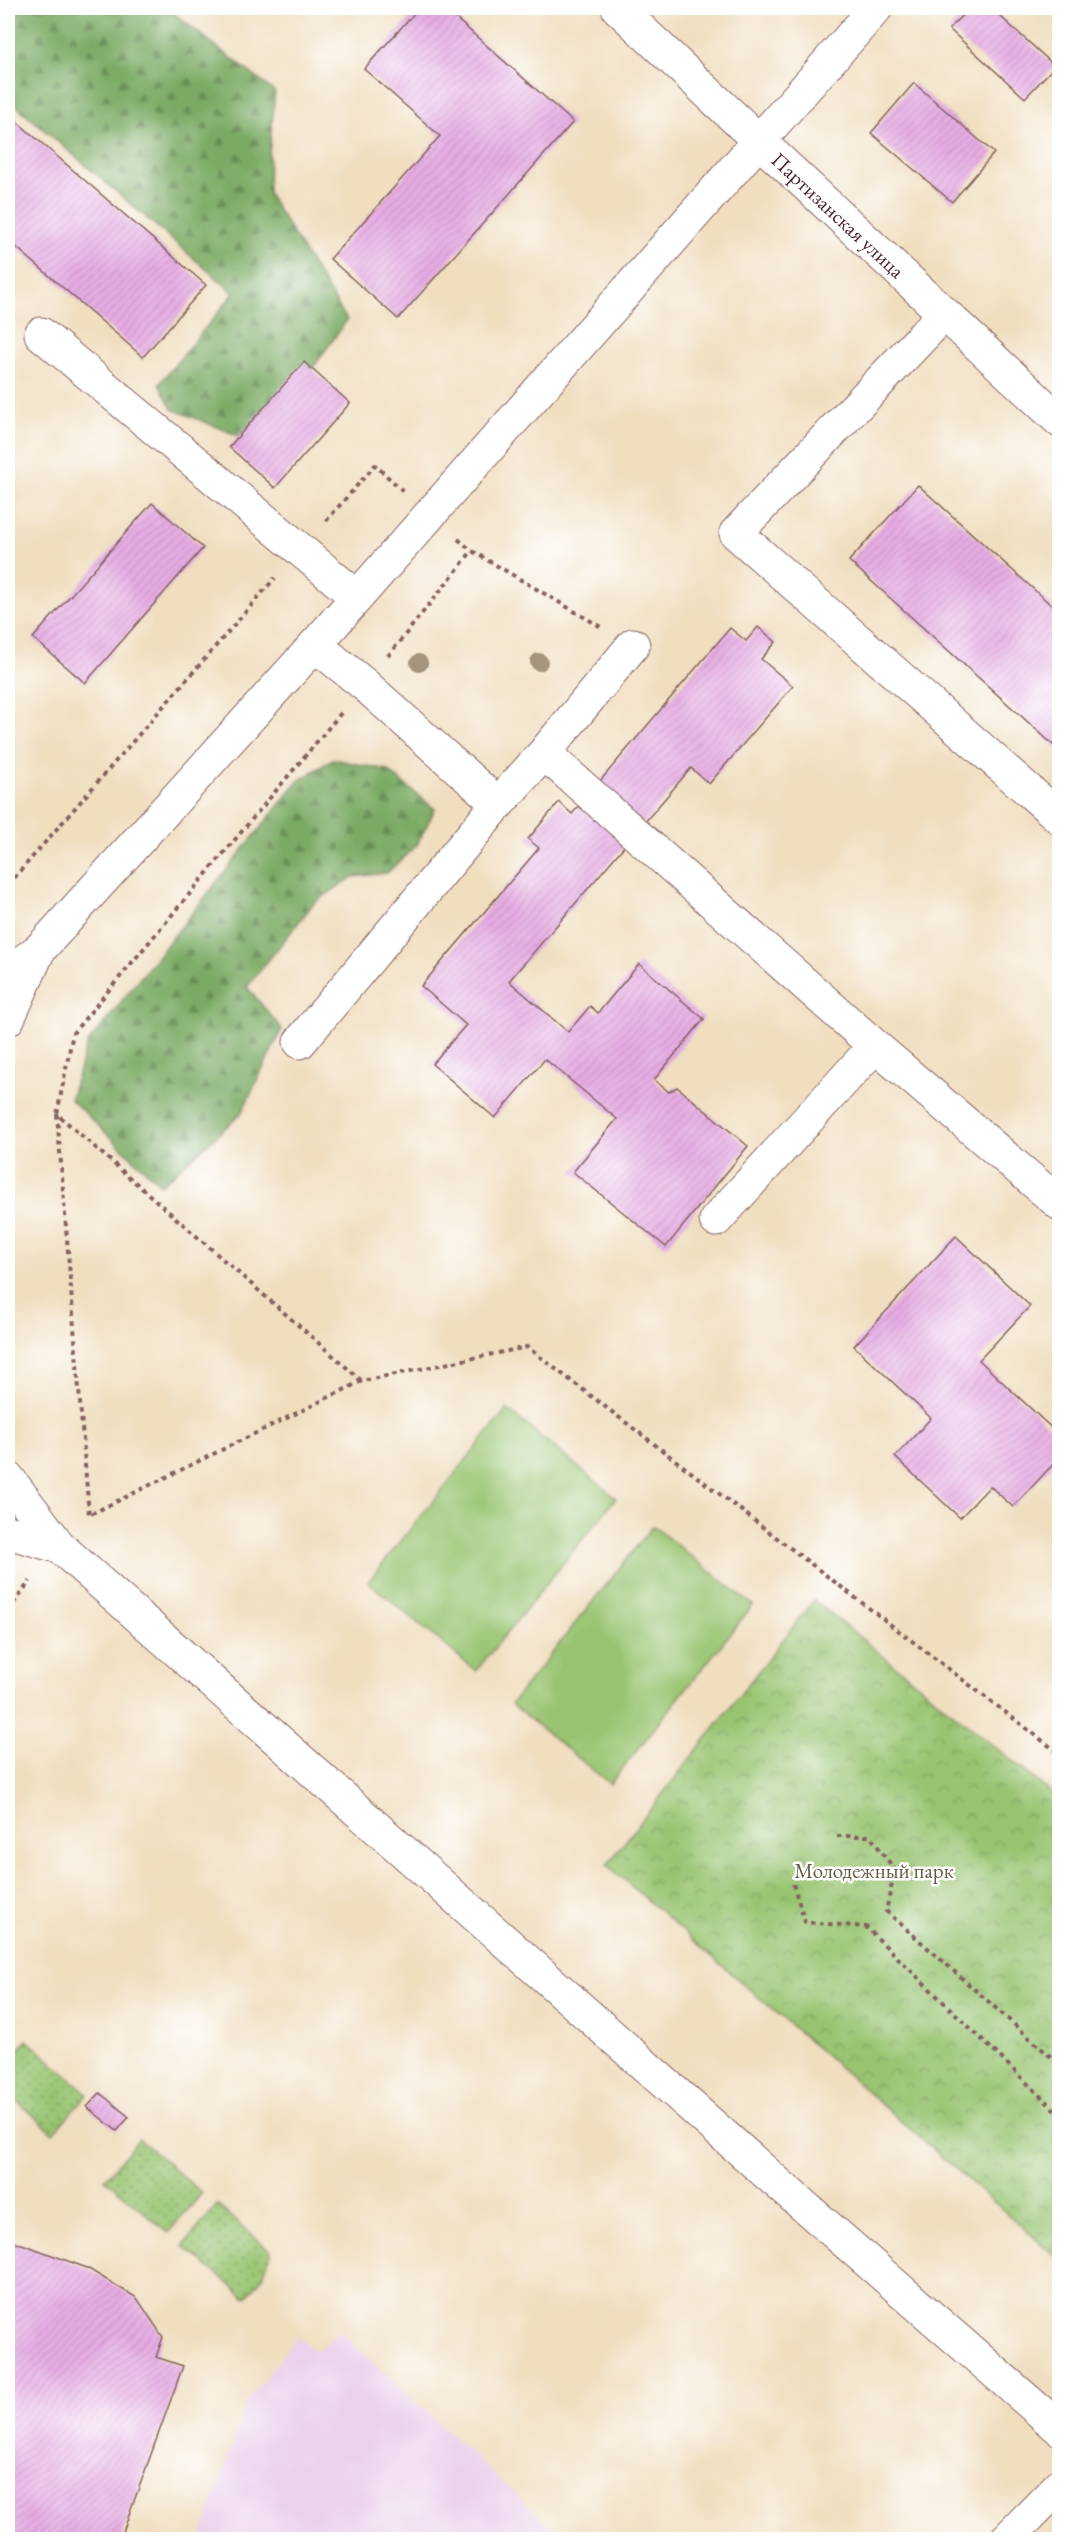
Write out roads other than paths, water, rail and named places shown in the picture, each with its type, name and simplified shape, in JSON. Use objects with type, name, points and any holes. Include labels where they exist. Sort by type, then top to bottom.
[{"type":"main road","name":"Партизанская улица","points":[[618,8],[1059,421]]},
{"type":"main road","points":[[8,973],[40,949],[315,645],[876,8]]},
{"type":"main road","points":[[944,314],[736,532],[1059,819]]},
{"type":"main road","points":[[41,334],[357,597]]},
{"type":"main road","points":[[315,645],[365,685],[498,804]]},
{"type":"main road","points":[[300,1042],[633,645]]},
{"type":"main road","points":[[544,753],[875,1046],[1059,1204]]},
{"type":"main road","points":[[8,1019],[40,949]]},
{"type":"main road","points":[[716,1220],[875,1046]]},
{"type":"main road","points":[[8,1479],[60,1547],[773,2180],[1059,2429]]},
{"type":"main road","points":[[8,1532],[60,1547]]},
{"type":"main road","points":[[1014,2537],[1059,2485]]},
{"type":"park label","name":"Молодежный парк","points":[[874,1870]]}]
